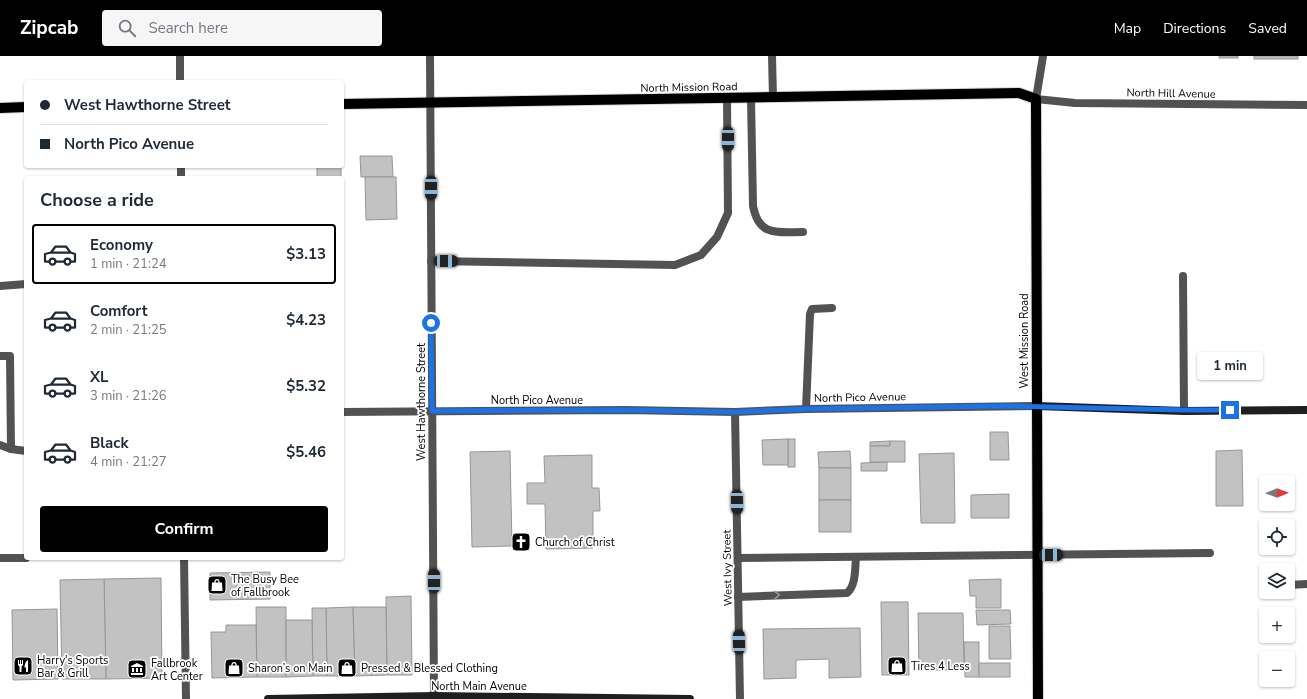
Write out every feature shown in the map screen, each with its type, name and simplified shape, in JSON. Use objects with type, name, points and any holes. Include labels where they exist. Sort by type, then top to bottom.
[{"type":"main road","name":"North Mission Road","points":[[344,104],[430,104],[1019,93],[1036,99]]},
{"type":"main road","name":"West Mission Road","points":[[1036,99],[1038,699]]},
{"type":"main road","points":[[0,108],[24,107]]},
{"type":"main road","name":"North Pico Avenue","points":[[1037,406],[1184,410],[1307,410]]},
{"type":"main road","name":"North Main Avenue","points":[[268,699],[690,699]]},
{"type":"street","points":[[180,56],[180,80]]},
{"type":"street","name":"West Hawthorne Street","points":[[430,56],[434,698]]},
{"type":"street","points":[[772,56],[773,98]]},
{"type":"street","name":"West Mission Road","points":[[1036,99],[1043,56]]},
{"type":"street","points":[[431,261],[675,265],[701,255],[717,237],[728,214],[727,98]]},
{"type":"street","points":[[751,98],[753,206],[756,218],[765,229],[774,232],[803,232]]},
{"type":"street","name":"North Hill Avenue","points":[[1036,99],[1075,103],[1307,105]]},
{"type":"street","points":[[1183,276],[1184,410]]},
{"type":"street","points":[[0,286],[24,284]]},
{"type":"street","points":[[806,409],[810,314],[812,309],[832,308]]},
{"type":"street","points":[[0,356],[10,356],[11,449]]},
{"type":"street","name":"North Pico Avenue","points":[[344,412],[626,410],[735,412],[806,409],[1037,406]]},
{"type":"street","name":"West Ivy Street","points":[[735,412],[740,699]]},
{"type":"street","points":[[0,445],[11,449],[24,451]]},
{"type":"street","points":[[738,558],[1210,553]]},
{"type":"street","points":[[738,597],[847,593],[851,590],[854,579],[856,557]]},
{"type":"street","points":[[0,558],[24,558]]},
{"type":"street","points":[[184,560],[186,699]]},
{"type":"street","points":[[1295,585],[1307,584]]},
{"type":"building","points":[[1219,56],[1238,56],[1238,58],[1219,58]]},
{"type":"building","points":[[1254,56],[1298,56],[1298,59],[1254,59]]},
{"type":"building","points":[[360,156],[392,156],[393,177],[361,177]]},
{"type":"building","points":[[317,168],[341,168],[341,176],[317,176]]},
{"type":"building","points":[[365,177],[396,177],[397,219],[366,220]]},
{"type":"building","points":[[990,432],[1008,432],[1009,460],[990,460]]},
{"type":"building","points":[[788,439],[795,439],[795,467],[788,467]]},
{"type":"building","points":[[788,439],[788,465],[763,465],[762,440]]},
{"type":"building","points":[[890,441],[890,446],[870,446],[870,442]]},
{"type":"building","points":[[890,441],[905,441],[905,462],[870,462],[870,446],[890,446]]},
{"type":"building","points":[[1242,450],[1243,506],[1216,506],[1216,451]]},
{"type":"building","points":[[510,451],[512,546],[472,547],[470,452]]},
{"type":"building","points":[[850,451],[851,468],[819,468],[818,452]]},
{"type":"building","points":[[954,453],[955,523],[921,523],[919,454]]},
{"type":"building","points":[[592,455],[592,488],[599,488],[600,511],[593,511],[593,548],[546,549],[545,504],[527,504],[527,483],[545,483],[544,456]]},
{"type":"building","points":[[887,462],[887,471],[861,471],[861,463]]},
{"type":"building","points":[[819,468],[851,468],[851,500],[819,500]]},
{"type":"building","points":[[1009,494],[1009,518],[971,518],[971,495]]},
{"type":"building","points":[[819,500],[851,500],[851,532],[819,532]]},
{"type":"building","points":[[270,572],[270,599],[210,600],[210,573]]},
{"type":"building","points":[[161,578],[162,678],[106,679],[104,579]]},
{"type":"building","points":[[104,579],[106,679],[62,679],[60,580]]},
{"type":"building","points":[[1001,579],[1001,608],[976,608],[976,596],[970,596],[969,580]]},
{"type":"building","points":[[411,596],[412,675],[387,675],[386,597]]},
{"type":"building","points":[[881,602],[908,602],[909,675],[882,675]]},
{"type":"building","points":[[256,607],[286,607],[286,677],[257,677]]},
{"type":"building","points":[[353,607],[355,676],[327,676],[326,608]]},
{"type":"building","points":[[353,607],[386,607],[387,675],[355,676]]},
{"type":"building","points":[[312,608],[326,608],[327,676],[313,676]]},
{"type":"building","points":[[57,609],[58,679],[13,680],[12,610]]},
{"type":"building","points":[[976,610],[1010,610],[1011,624],[977,625]]},
{"type":"building","points":[[918,613],[963,613],[964,670],[919,670]]},
{"type":"building","points":[[286,620],[312,620],[313,676],[286,677]]},
{"type":"building","points":[[226,625],[256,625],[257,677],[212,678],[211,632],[226,632]]},
{"type":"building","points":[[989,626],[1010,626],[1011,659],[989,659]]},
{"type":"building","points":[[860,628],[861,677],[829,678],[829,659],[796,660],[796,678],[764,679],[763,629]]},
{"type":"building","points":[[964,642],[979,642],[979,677],[965,677]]},
{"type":"building","points":[[979,663],[1010,663],[1010,677],[979,677]]},
{"type":"place","name":"Church of Christ","points":[[521,542]]},
{"type":"place","name":"The Busy Bee of Fallbrook","points":[[217,585]]},
{"type":"place","name":"Harry's Sports Bar & Grill","points":[[23,666]]},
{"type":"place","name":"Tires 4 Less","points":[[897,666]]},
{"type":"place","name":"Sharon’s on Main","points":[[234,668]]},
{"type":"place","name":"Pressed & Blessed Clothing","points":[[347,668]]},
{"type":"place","name":"Fallbrook Art Center","points":[[137,669]]},
{"type":"route","points":[[431,323],[432,411],[626,410],[735,412],[806,409],[1005,406],[1230,410]]}]
